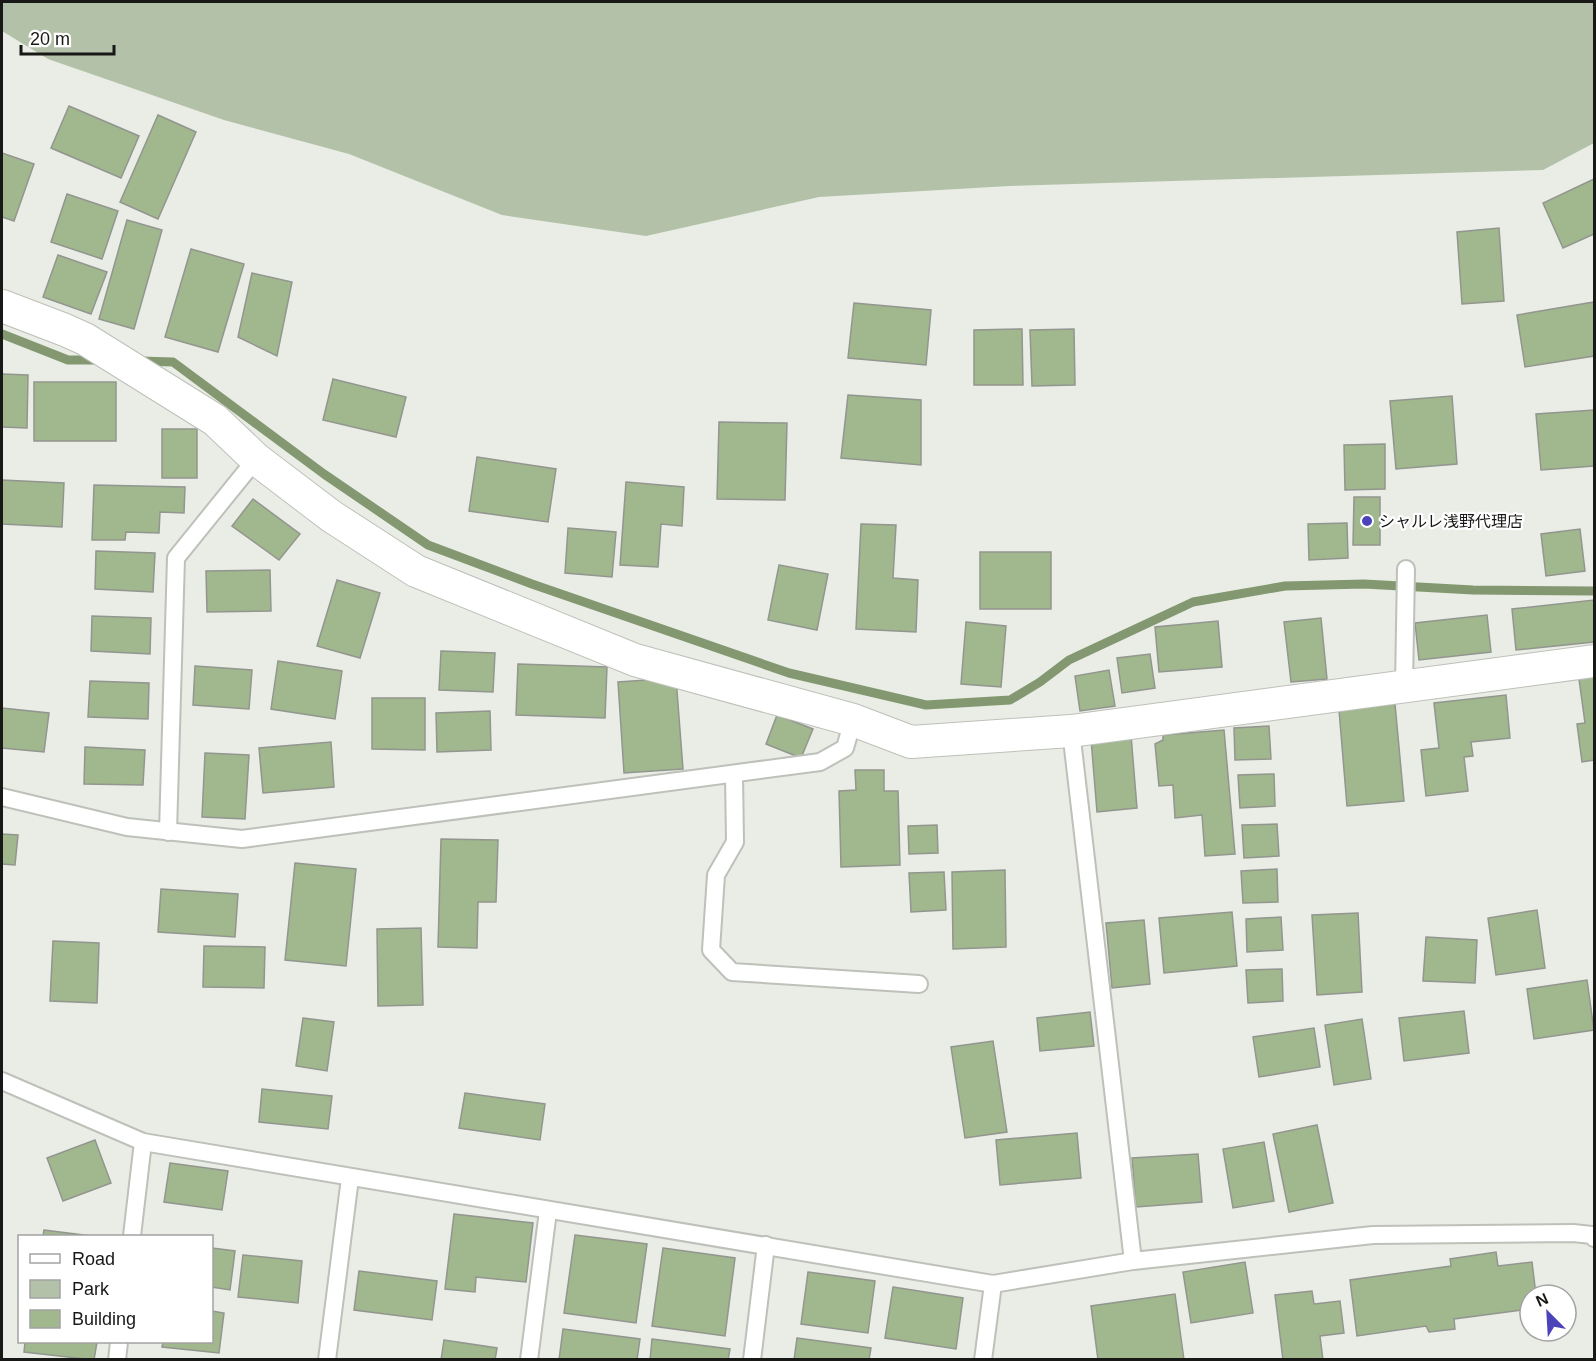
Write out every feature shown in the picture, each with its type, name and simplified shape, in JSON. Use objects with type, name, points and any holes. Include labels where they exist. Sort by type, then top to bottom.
[{"type":"street","points":[[2,306],[85,339],[215,420],[256,459],[332,516],[416,571],[635,660],[853,720],[911,741],[1071,730],[1594,662]]},
{"type":"lane","points":[[168,832],[176,558],[256,459]]},
{"type":"lane","points":[[1404,685],[1406,569]]},
{"type":"lane","points":[[2,797],[127,826],[242,839],[820,762],[845,748],[853,720]]},
{"type":"lane","points":[[1071,730],[1133,1261]]},
{"type":"lane","points":[[734,774],[735,842],[716,875],[711,950],[732,972],[919,984]]},
{"type":"lane","points":[[2,1081],[143,1142],[993,1284],[1133,1261],[1372,1235],[1573,1233],[1592,1235],[1594,1238]]},
{"type":"lane","points":[[132,1235],[143,1142]]},
{"type":"lane","points":[[327,1359],[350,1178]]},
{"type":"lane","points":[[530,1359],[548,1211]]},
{"type":"lane","points":[[752,1359],[766,1245]]},
{"type":"lane","points":[[983,1359],[993,1284]]},
{"type":"lane","points":[[117,1359],[119,1343]]},
{"type":"green space","points":[[2,2],[1594,2],[1594,143],[1543,170],[1009,186],[819,197],[646,236],[502,215],[349,154],[224,120],[48,59],[2,31]]},
{"type":"building","points":[[69,106],[139,136],[121,178],[51,148]]},
{"type":"building","points":[[158,115],[196,132],[158,219],[120,202]]},
{"type":"building","points":[[2,153],[34,164],[14,221],[2,217]]},
{"type":"building","points":[[1594,179],[1594,234],[1563,248],[1543,203]]},
{"type":"building","points":[[67,194],[118,211],[102,259],[51,242]]},
{"type":"building","points":[[127,220],[162,230],[134,329],[99,319]]},
{"type":"building","points":[[1499,228],[1504,301],[1462,304],[1457,232]]},
{"type":"building","points":[[191,249],[244,264],[218,352],[165,337]]},
{"type":"building","points":[[58,255],[107,272],[91,314],[43,297]]},
{"type":"building","points":[[252,273],[292,282],[277,356],[238,337]]},
{"type":"building","points":[[1594,302],[1594,356],[1525,367],[1517,315]]},
{"type":"building","points":[[854,303],[931,310],[926,365],[848,358]]},
{"type":"building","points":[[1022,329],[1023,385],[974,385],[974,330]]},
{"type":"building","points":[[1074,329],[1075,385],[1032,386],[1030,330]]},
{"type":"building","points":[[2,374],[28,375],[27,428],[2,427]]},
{"type":"building","points":[[333,379],[406,397],[396,437],[323,420]]},
{"type":"building","points":[[34,382],[116,382],[116,441],[34,441]]},
{"type":"building","points":[[848,395],[921,400],[921,465],[841,458]]},
{"type":"building","points":[[1452,396],[1457,464],[1396,469],[1390,401]]},
{"type":"building","points":[[1594,410],[1594,466],[1541,470],[1536,414]]},
{"type":"building","points":[[719,422],[787,423],[785,500],[717,499]]},
{"type":"building","points":[[162,429],[197,429],[197,478],[162,478]]},
{"type":"building","points":[[1385,444],[1385,489],[1345,490],[1344,445]]},
{"type":"building","points":[[477,457],[556,469],[548,522],[469,511]]},
{"type":"building","points":[[2,480],[64,483],[62,527],[2,524]]},
{"type":"building","points":[[626,482],[684,487],[682,526],[661,524],[658,567],[620,565]]},
{"type":"building","points":[[94,485],[185,487],[184,513],[160,512],[159,533],[126,532],[125,540],[92,540]]},
{"type":"building","name":"シャルレ浅野代理店","points":[[1354,497],[1380,497],[1380,545],[1353,545]]},
{"type":"building","points":[[253,499],[300,534],[279,560],[232,526]]},
{"type":"building","points":[[1347,523],[1348,558],[1309,560],[1308,524]]},
{"type":"building","points":[[861,524],[896,525],[893,578],[918,580],[916,632],[856,629]]},
{"type":"building","points":[[568,528],[616,532],[612,577],[565,573]]},
{"type":"building","points":[[1580,529],[1585,571],[1546,576],[1541,534]]},
{"type":"building","points":[[96,551],[155,553],[153,592],[95,589]]},
{"type":"building","points":[[980,552],[1051,552],[1051,609],[980,609]]},
{"type":"building","points":[[779,565],[828,574],[817,630],[768,620]]},
{"type":"building","points":[[270,570],[271,611],[207,612],[206,571]]},
{"type":"building","points":[[337,580],[380,593],[360,658],[317,646]]},
{"type":"building","points":[[1594,600],[1594,642],[1516,650],[1512,609]]},
{"type":"building","points":[[1487,615],[1491,652],[1419,660],[1415,623]]},
{"type":"building","points":[[92,616],[151,618],[150,654],[91,651]]},
{"type":"building","points":[[1321,618],[1327,679],[1291,682],[1284,622]]},
{"type":"building","points":[[1218,621],[1222,667],[1159,672],[1155,627]]},
{"type":"building","points":[[966,622],[1006,626],[1001,687],[961,684]]},
{"type":"building","points":[[441,651],[495,653],[493,692],[439,690]]},
{"type":"building","points":[[1150,654],[1155,688],[1122,693],[1117,658]]},
{"type":"building","points":[[278,661],[342,671],[335,719],[271,709]]},
{"type":"building","points":[[518,664],[607,667],[605,718],[516,715]]},
{"type":"building","points":[[195,666],[252,670],[249,709],[193,705]]},
{"type":"building","points":[[1109,670],[1115,706],[1080,711],[1075,676]]},
{"type":"building","points":[[1594,676],[1594,760],[1582,762],[1577,724],[1585,723],[1579,679]]},
{"type":"building","points":[[676,678],[683,769],[624,773],[618,682]]},
{"type":"building","points":[[90,681],[149,683],[148,719],[88,717]]},
{"type":"building","points":[[1506,695],[1510,738],[1471,742],[1473,756],[1464,757],[1468,791],[1426,796],[1421,750],[1439,748],[1434,703]]},
{"type":"building","points":[[372,698],[425,698],[425,750],[372,749]]},
{"type":"building","points":[[1395,704],[1404,801],[1347,806],[1339,710]]},
{"type":"building","points":[[2,708],[49,713],[44,752],[2,748]]},
{"type":"building","points":[[490,711],[491,750],[437,752],[436,713]]},
{"type":"building","points":[[777,715],[813,729],[801,758],[766,744]]},
{"type":"building","points":[[1269,726],[1271,759],[1235,760],[1234,728]]},
{"type":"building","points":[[1224,730],[1235,854],[1205,856],[1202,815],[1175,818],[1173,785],[1159,786],[1155,744],[1163,740],[1163,735]]},
{"type":"building","points":[[1131,735],[1137,808],[1097,812],[1091,739]]},
{"type":"building","points":[[331,742],[334,787],[263,793],[259,748]]},
{"type":"building","points":[[85,747],[145,750],[143,785],[84,784]]},
{"type":"building","points":[[205,753],[249,755],[245,819],[202,817]]},
{"type":"building","points":[[855,770],[884,770],[884,791],[898,791],[900,865],[841,867],[839,791],[856,790]]},
{"type":"building","points":[[1274,774],[1275,806],[1240,808],[1238,775]]},
{"type":"building","points":[[1277,824],[1279,856],[1244,858],[1242,825]]},
{"type":"building","points":[[937,825],[938,853],[909,854],[908,826]]},
{"type":"building","points":[[2,834],[18,835],[15,865],[2,864]]},
{"type":"building","points":[[441,839],[498,840],[496,902],[478,902],[477,948],[438,947]]},
{"type":"building","points":[[295,863],[356,869],[346,966],[285,960]]},
{"type":"building","points":[[1277,869],[1278,902],[1243,903],[1241,871]]},
{"type":"building","points":[[1005,870],[1006,947],[953,949],[952,872]]},
{"type":"building","points":[[944,872],[946,910],[911,912],[909,873]]},
{"type":"building","points":[[161,889],[238,894],[235,937],[158,932]]},
{"type":"building","points":[[1537,910],[1545,968],[1496,975],[1488,918]]},
{"type":"building","points":[[1232,912],[1237,966],[1164,973],[1159,918]]},
{"type":"building","points":[[1358,913],[1362,992],[1317,995],[1312,915]]},
{"type":"building","points":[[1281,917],[1283,950],[1247,952],[1246,919]]},
{"type":"building","points":[[1144,920],[1150,984],[1112,988],[1106,923]]},
{"type":"building","points":[[421,928],[423,1005],[378,1006],[377,929]]},
{"type":"building","points":[[1426,937],[1477,940],[1475,983],[1423,981]]},
{"type":"building","points":[[53,941],[99,943],[97,1003],[50,1001]]},
{"type":"building","points":[[204,946],[265,947],[264,988],[203,987]]},
{"type":"building","points":[[1282,969],[1283,1001],[1248,1003],[1246,970]]},
{"type":"building","points":[[1587,980],[1594,1030],[1534,1039],[1527,989]]},
{"type":"building","points":[[1464,1011],[1469,1053],[1404,1061],[1399,1018]]},
{"type":"building","points":[[1090,1012],[1094,1046],[1040,1051],[1037,1018]]},
{"type":"building","points":[[303,1018],[334,1022],[327,1071],[296,1066]]},
{"type":"building","points":[[1362,1019],[1371,1079],[1334,1085],[1325,1025]]},
{"type":"building","points":[[1314,1028],[1320,1067],[1259,1077],[1253,1037]]},
{"type":"building","points":[[993,1041],[1007,1132],[965,1138],[951,1047]]},
{"type":"building","points":[[262,1089],[332,1096],[328,1129],[259,1122]]},
{"type":"building","points":[[465,1093],[545,1104],[540,1140],[459,1128]]},
{"type":"building","points":[[1317,1125],[1333,1203],[1289,1212],[1273,1134]]},
{"type":"building","points":[[1077,1133],[1081,1178],[1000,1185],[996,1140]]},
{"type":"building","points":[[95,1140],[111,1183],[63,1201],[47,1158]]},
{"type":"building","points":[[1264,1142],[1274,1201],[1233,1208],[1223,1149]]},
{"type":"building","points":[[1198,1154],[1202,1202],[1136,1207],[1132,1158]]},
{"type":"building","points":[[170,1163],[228,1171],[222,1210],[164,1202]]},
{"type":"building","points":[[454,1214],[533,1223],[526,1282],[476,1277],[475,1292],[445,1289]]},
{"type":"building","points":[[44,1230],[84,1235],[43,1235]]},
{"type":"building","points":[[575,1235],[647,1244],[636,1323],[564,1313]]},
{"type":"building","points":[[213,1248],[235,1251],[230,1290],[213,1287]]},
{"type":"building","points":[[663,1248],[735,1258],[725,1336],[652,1326]]},
{"type":"building","points":[[1496,1252],[1498,1266],[1532,1262],[1535,1283],[1518,1283],[1518,1311],[1454,1319],[1455,1329],[1429,1332],[1426,1326],[1357,1336],[1350,1280],[1451,1266],[1450,1259]]},
{"type":"building","points":[[243,1255],[302,1261],[298,1303],[238,1297]]},
{"type":"building","points":[[1245,1262],[1253,1313],[1191,1323],[1183,1272]]},
{"type":"building","points":[[359,1271],[437,1281],[432,1320],[354,1310]]},
{"type":"building","points":[[808,1272],[875,1281],[868,1333],[801,1324]]},
{"type":"building","points":[[893,1287],[963,1298],[956,1349],[885,1338]]},
{"type":"building","points":[[1312,1291],[1314,1304],[1340,1301],[1344,1333],[1320,1336],[1323,1360],[1283,1360],[1275,1295]]},
{"type":"building","points":[[1175,1294],[1184,1360],[1098,1360],[1091,1306]]},
{"type":"building","points":[[213,1311],[224,1313],[219,1353],[162,1347],[163,1343],[213,1343]]},
{"type":"building","points":[[563,1329],[640,1339],[637,1360],[559,1360]]},
{"type":"building","points":[[797,1338],[871,1348],[869,1360],[794,1360]]},
{"type":"building","points":[[652,1339],[730,1349],[728,1360],[650,1360]]},
{"type":"building","points":[[444,1340],[497,1348],[495,1360],[441,1360]]},
{"type":"building","points":[[25,1343],[97,1343],[94,1360],[24,1352]]},
{"type":"waterway","points":[[2,334],[68,360],[99,360]]},
{"type":"waterway","points":[[140,361],[173,362],[324,474],[428,545],[532,584],[789,673],[926,705],[1010,700],[1040,682],[1069,660],[1193,602],[1285,586],[1364,584],[1473,590],[1594,591]]},
{"type":"place","name":"シャルレ浅野代理店","points":[[1367,521]]}]
